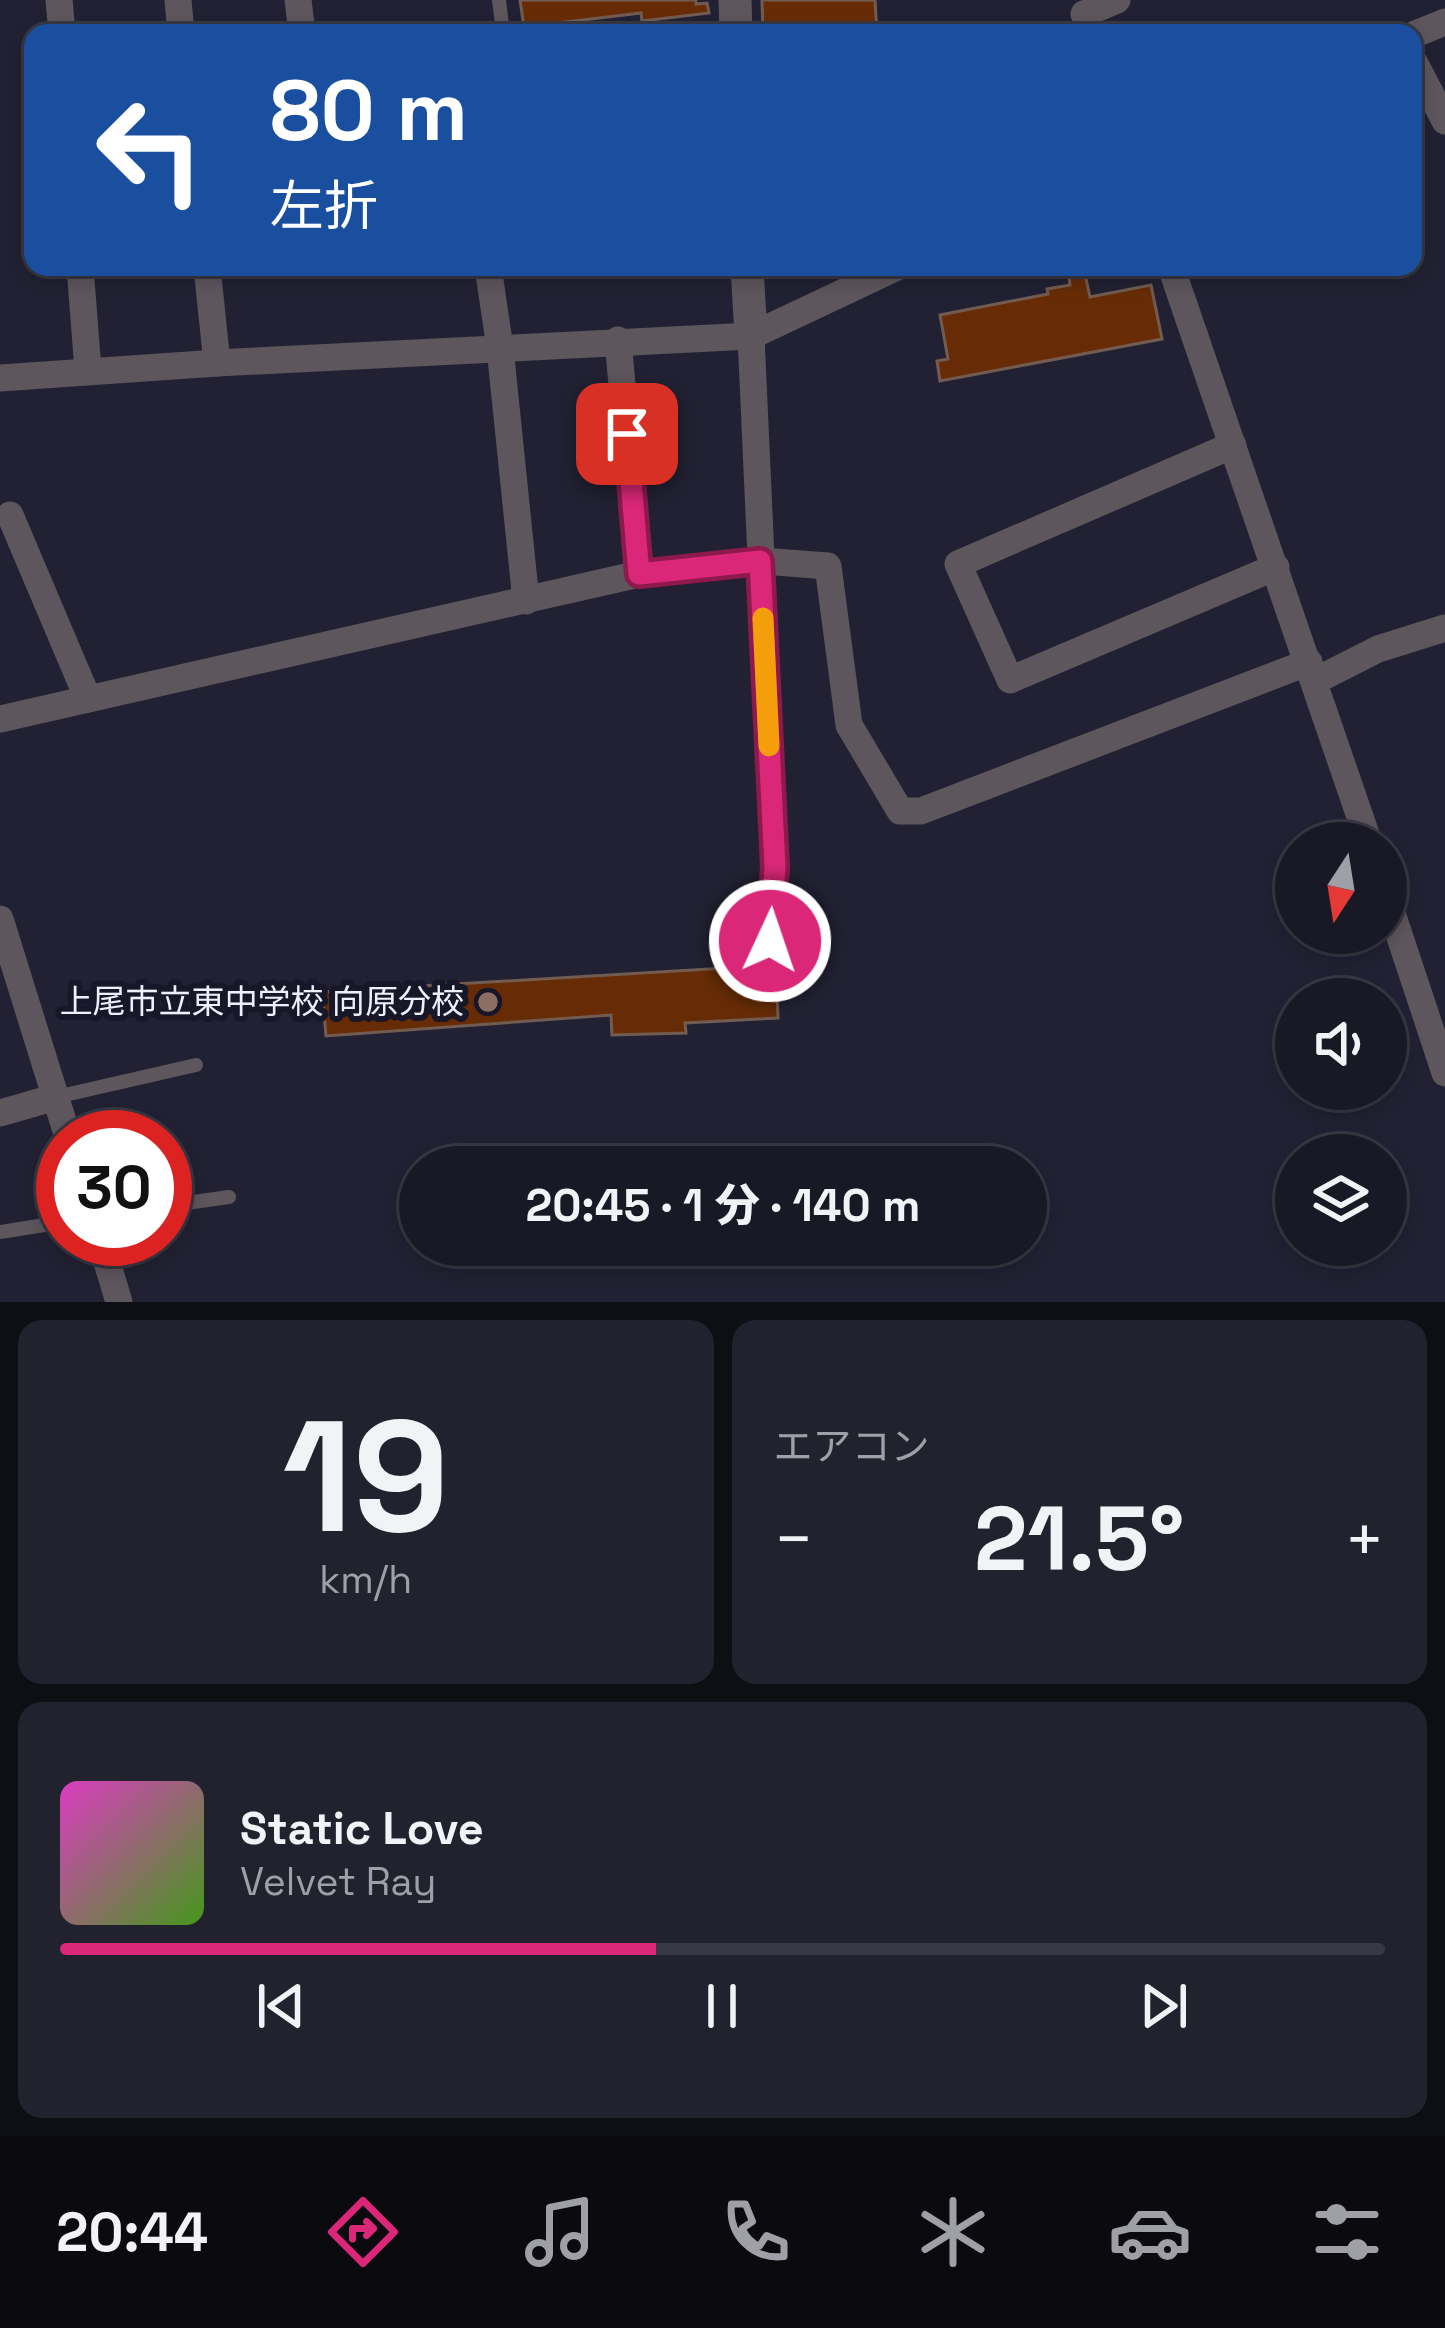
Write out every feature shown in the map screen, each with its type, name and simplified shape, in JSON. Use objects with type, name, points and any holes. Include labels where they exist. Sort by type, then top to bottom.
[{"type":"street","points":[[1085,16],[1117,0]]},
{"type":"street","points":[[1422,77],[1445,121]]},
{"type":"street","points":[[81,276],[88,370]]},
{"type":"street","points":[[208,276],[217,363]]},
{"type":"street","points":[[489,276],[526,601]]},
{"type":"street","points":[[748,276],[775,867],[770,941]]},
{"type":"street","points":[[0,378],[751,336],[878,276]]},
{"type":"street","points":[[1175,276],[1362,822]]},
{"type":"street","points":[[618,340],[639,574]]},
{"type":"street","points":[[1233,445],[958,564],[1010,680],[1276,567]]},
{"type":"street","points":[[10,515],[88,699]]},
{"type":"street","points":[[0,719],[639,574],[760,561],[828,566],[850,725],[900,811],[922,811],[1445,628]]},
{"type":"street","points":[[0,919],[60,1110]]},
{"type":"street","points":[[1406,954],[1445,1072]]},
{"type":"street","points":[[0,1113],[56,1097]]},
{"type":"street","points":[[108,1266],[119,1302]]},
{"type":"lane","points":[[56,1097],[196,1065]]},
{"type":"lane","points":[[192,1202],[229,1197]]},
{"type":"lane","points":[[0,1232],[36,1226]]},
{"type":"building","points":[[520,0],[696,0],[696,4],[707,3],[709,13],[642,21],[641,13],[524,24]]},
{"type":"building","points":[[762,0],[875,0],[876,24],[763,24]]},
{"type":"building","points":[[1085,276],[1090,297],[1151,285],[1162,339],[940,381],[937,361],[948,359],[940,315],[1048,294],[1047,289],[1070,285],[1069,277]]},
{"type":"building","points":[[776,965],[778,1018],[685,1023],[686,1033],[612,1035],[611,1015],[326,1036],[322,992]]},
{"type":"slow traffic","points":[[763,618],[769,746]]},
{"type":"place","name":"上尾市立東中学校 向原分校","points":[[488,1002]]},
{"type":"route","points":[[627,434],[639,574],[760,561],[775,867],[770,941]]}]
